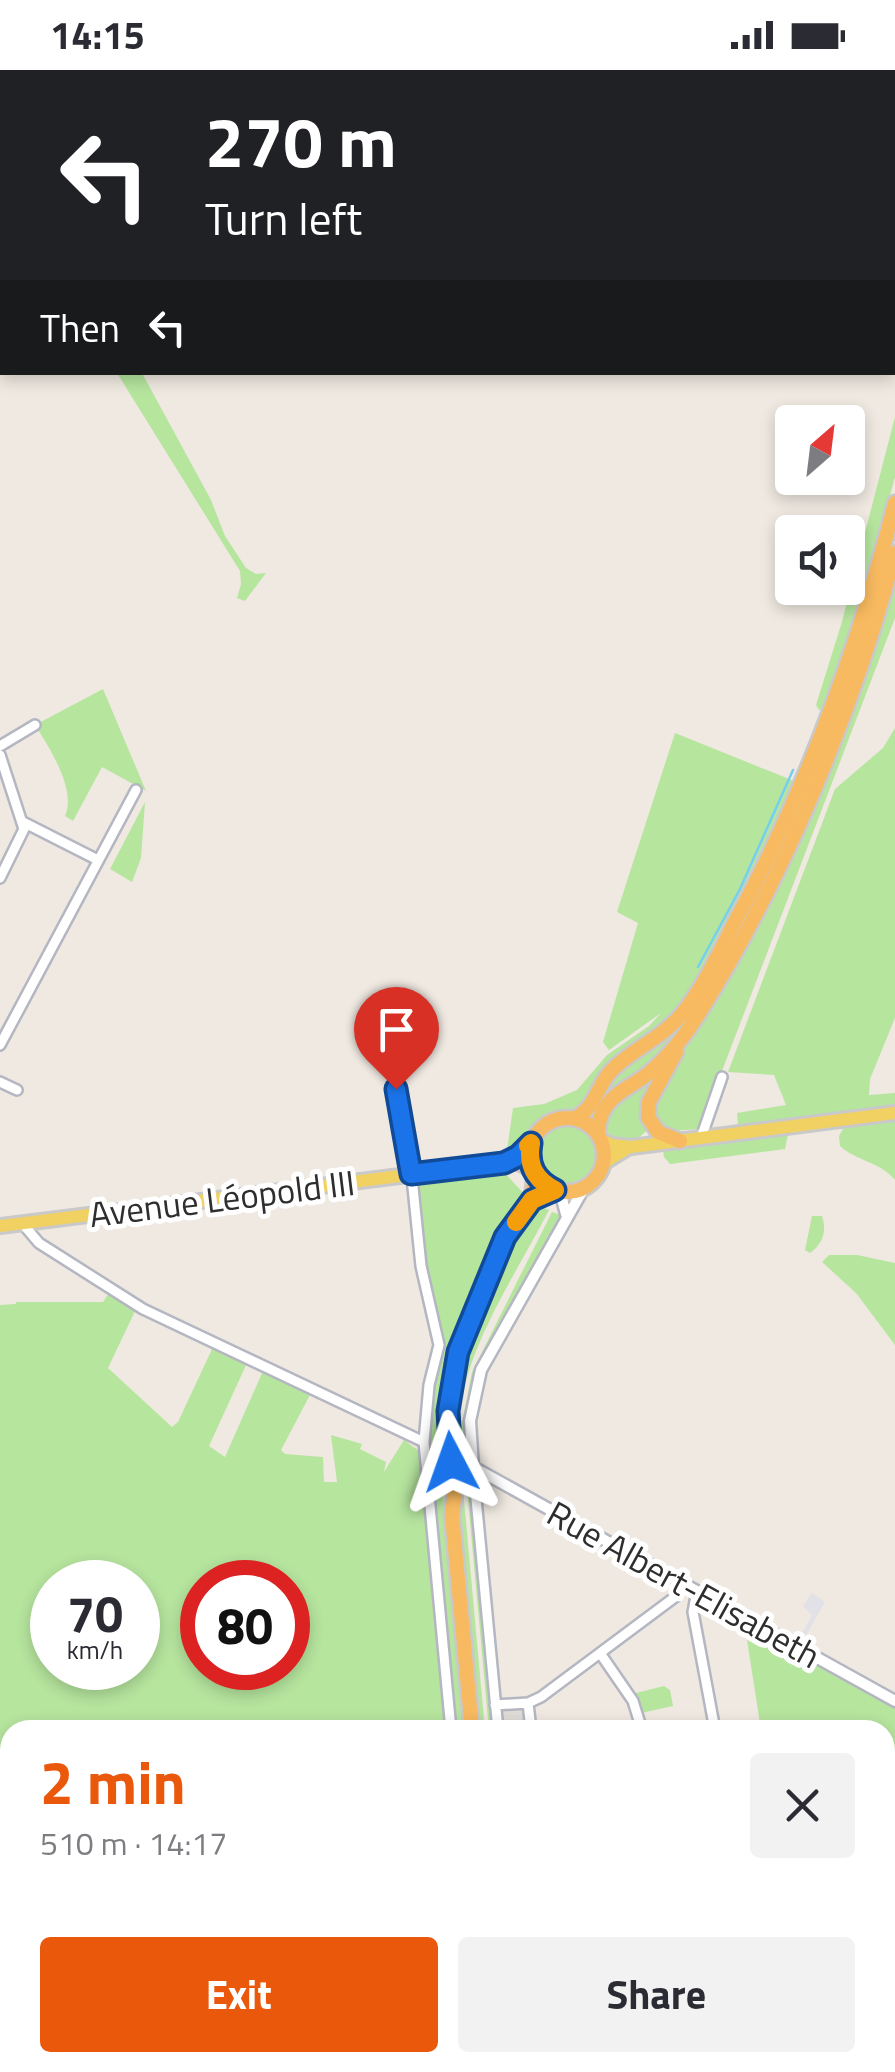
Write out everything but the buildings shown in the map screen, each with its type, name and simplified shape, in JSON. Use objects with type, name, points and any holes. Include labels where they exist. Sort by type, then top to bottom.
[{"type":"highway","points":[[471,1720],[452,1516],[448,1411],[454,1364],[505,1237],[532,1200],[531,1143],[544,1125],[575,1118],[590,1107],[610,1073],[658,1038],[681,1015],[744,906],[794,801],[844,672],[895,504]]},
{"type":"highway","points":[[532,1200],[557,1191],[584,1188],[596,1178],[604,1163],[600,1136],[607,1105],[650,1073],[679,1042],[720,977],[783,855],[856,680],[895,554]]},
{"type":"highway","points":[[679,1042],[675,1058],[649,1102],[648,1113],[658,1132],[680,1140]]},
{"type":"highway","points":[[575,1118],[600,1136]]},
{"type":"highway","points":[[534,1173],[557,1191]]},
{"type":"main road","points":[[604,1163],[631,1147],[895,1113]]},
{"type":"main road","points":[[600,1136],[631,1147]]},
{"type":"main road","name":"Avenue Léopold III","points":[[504,1163],[531,1143]]},
{"type":"main road","name":"Avenue Léopold III","points":[[0,1226],[504,1163],[518,1163],[534,1173]]},
{"type":"street","points":[[0,746],[36,725]]},
{"type":"street","points":[[0,755],[23,822],[22,835],[0,878]]},
{"type":"street","points":[[0,1045],[136,790]]},
{"type":"street","points":[[23,822],[98,860]]},
{"type":"street","points":[[701,1138],[722,1076]]},
{"type":"street","points":[[0,1082],[16,1090]]},
{"type":"street","points":[[396,1089],[421,1266],[439,1344],[429,1386],[424,1442],[450,1720]]},
{"type":"street","points":[[497,1720],[470,1421],[481,1370],[584,1188]]},
{"type":"street","points":[[557,1191],[566,1214]]},
{"type":"street","points":[[36,1239],[45,1220]]},
{"type":"street","points":[[22,1223],[39,1244],[143,1310],[424,1442]]},
{"type":"street","name":"Rue Albert-Elisabeth","points":[[474,1467],[895,1701]]},
{"type":"street","points":[[495,1705],[528,1703],[541,1697],[675,1597],[685,1584]]},
{"type":"street","points":[[697,1591],[692,1609],[713,1720]]},
{"type":"street","points":[[600,1653],[632,1701],[639,1720]]},
{"type":"street","points":[[528,1703],[530,1720]]},
{"type":"shaded area","points":[[812,1593],[825,1602],[799,1648],[795,1646],[812,1615],[803,1606]]},
{"type":"shaded area","points":[[527,1705],[528,1720],[501,1720],[500,1707]]},
{"type":"green space","points":[[118,375],[143,375],[211,500],[225,536],[246,568],[256,574],[266,573],[245,601],[237,598],[240,571]]},
{"type":"green space","points":[[895,417],[895,477],[865,587],[865,533]]},
{"type":"green space","points":[[895,578],[895,618],[709,1105],[699,1129],[670,1131],[655,1124],[654,1103],[756,926]]},
{"type":"green space","points":[[846,605],[860,605],[824,708],[819,710],[816,705]]},
{"type":"green space","points":[[103,689],[146,791],[102,767],[73,821],[65,816],[67,794],[60,769],[35,725]]},
{"type":"green space","points":[[895,728],[895,1018],[870,1079],[869,1095],[895,1093],[895,1180],[883,1169],[840,1146],[839,1136],[848,1120],[738,1125],[737,1113],[786,1105],[774,1075],[728,1072],[835,789],[883,748]]},
{"type":"green space","points":[[675,733],[794,781],[789,796],[728,927],[676,1012],[603,1071],[580,1107],[547,1113],[506,1157],[513,1108],[544,1104],[577,1090],[607,1055],[661,1013],[609,1050],[603,1042],[638,923],[617,912]]},
{"type":"green space","points":[[145,802],[141,858],[132,882],[110,869]]},
{"type":"green space","points":[[723,964],[670,1048],[602,1106],[597,1103],[608,1081],[666,1036]]},
{"type":"green space","points":[[673,1056],[654,1089],[650,1128],[637,1139],[613,1140],[606,1129],[610,1109]]},
{"type":"green space","points":[[567,1123],[589,1132],[598,1154],[589,1176],[567,1185],[545,1176],[536,1154],[545,1132]]},
{"type":"green space","points":[[788,1134],[785,1149],[670,1164],[664,1157],[663,1150]]},
{"type":"green space","points":[[500,1171],[527,1197],[496,1239],[461,1322],[438,1411],[442,1472],[432,1475],[428,1413],[442,1345],[420,1235],[415,1181],[460,1176],[464,1179],[497,1175]]},
{"type":"green space","points":[[535,1205],[549,1210],[484,1334],[465,1385],[459,1429],[462,1482],[456,1483],[451,1429],[456,1373],[501,1255]]},
{"type":"green space","points":[[552,1212],[561,1215],[479,1365],[467,1416],[471,1481],[466,1481],[461,1428],[472,1372]]},
{"type":"green space","points":[[812,1216],[822,1216],[824,1232],[810,1253],[805,1250]]},
{"type":"green space","points":[[829,1255],[857,1255],[895,1263],[895,1345],[856,1293],[822,1262]]},
{"type":"green space","points":[[109,1293],[136,1309],[108,1368],[172,1427],[178,1422],[213,1347],[247,1363],[209,1446],[225,1457],[263,1371],[311,1393],[281,1450],[285,1454],[323,1457],[324,1482],[337,1482],[331,1435],[362,1444],[360,1449],[386,1462],[384,1472],[404,1440],[419,1451],[448,1720],[0,1720],[0,1305],[103,1302]]},
{"type":"green space","points":[[442,1482],[467,1720],[454,1720],[432,1483]]},
{"type":"green space","points":[[463,1489],[484,1720],[475,1720],[456,1490]]},
{"type":"green space","points":[[467,1489],[472,1489],[492,1720],[488,1720]]},
{"type":"green space","points":[[745,1627],[895,1707],[895,1720],[759,1720]]},
{"type":"green space","points":[[664,1686],[670,1690],[673,1706],[641,1713],[634,1698],[636,1693]]},
{"type":"waterway","points":[[698,967],[740,889],[793,770]]},
{"type":"slow traffic","points":[[516,1222],[532,1200],[555,1190],[536,1175],[530,1159],[531,1143],[528,1146]]},
{"type":"route","points":[[396,1089],[411,1174],[504,1163],[531,1143],[534,1171],[555,1190],[532,1200],[505,1237],[458,1352],[448,1411],[451,1462]]}]
